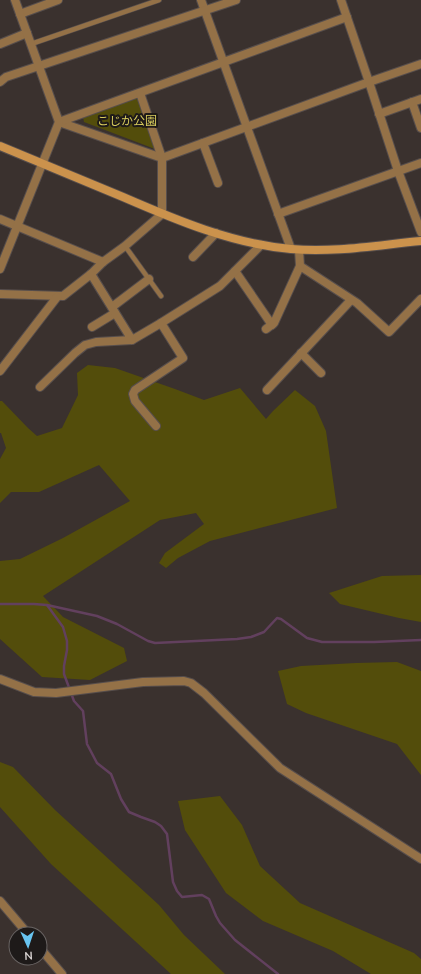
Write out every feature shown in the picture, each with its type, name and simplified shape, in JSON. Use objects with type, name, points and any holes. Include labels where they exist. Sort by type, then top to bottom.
[{"type":"street","points":[[0,269],[59,122],[15,0]]},
{"type":"street","points":[[20,14],[58,0]]},
{"type":"street","points":[[201,0],[278,214],[295,249],[300,266],[357,303],[389,332],[421,299]]},
{"type":"street","points":[[0,82],[6,77],[236,0]]},
{"type":"street","points":[[341,0],[398,171],[421,232]]},
{"type":"street","points":[[59,122],[347,17]]},
{"type":"street","points":[[0,44],[27,33]]},
{"type":"street","points":[[59,122],[162,158],[421,64]]},
{"type":"street","points":[[0,294],[63,296],[162,214],[162,158],[140,93]]},
{"type":"street","points":[[379,114],[421,99]]},
{"type":"street","points":[[412,102],[421,128]]},
{"type":"street","points":[[204,143],[218,182]]},
{"type":"street","points":[[0,146],[162,214],[228,237],[261,245],[295,249],[334,250],[421,240]]},
{"type":"street","points":[[278,214],[421,163]]},
{"type":"street","points":[[0,219],[103,262]]},
{"type":"street","points":[[193,257],[216,233]]},
{"type":"street","points":[[40,387],[85,345],[96,342],[132,340],[220,286],[261,245]]},
{"type":"street","points":[[235,271],[269,327],[274,323],[300,266]]},
{"type":"street","points":[[91,274],[132,340]]},
{"type":"street","points":[[92,328],[148,278]]},
{"type":"street","points":[[0,371],[57,297]]},
{"type":"street","points":[[266,390],[351,300]]},
{"type":"street","points":[[156,426],[135,401],[132,394],[134,390],[183,358],[161,323]]},
{"type":"street","points":[[301,353],[321,373]]},
{"type":"street","points":[[0,679],[34,692],[56,693],[143,682],[184,681],[191,683],[204,693],[280,768],[421,859]]},
{"type":"street","points":[[0,901],[21,926]]},
{"type":"street","points":[[48,957],[62,974]]},
{"type":"lane","points":[[31,44],[159,0]]},
{"type":"lane","points":[[125,246],[161,296]]},
{"type":"green space","name":"こじか公園","points":[[138,98],[155,149],[84,122],[83,117]]},
{"type":"green space","points":[[88,365],[115,368],[204,400],[240,388],[266,419],[295,390],[315,406],[326,431],[337,508],[210,541],[178,558],[166,568],[159,563],[165,553],[204,524],[196,513],[160,520],[43,596],[63,617],[124,648],[127,661],[90,680],[42,677],[0,639],[0,561],[20,559],[63,538],[130,501],[99,465],[39,492],[11,492],[0,503],[0,459],[6,448],[0,433],[0,401],[2,401],[37,436],[62,428],[78,395],[77,373]]},
{"type":"green space","points":[[421,575],[421,622],[340,604],[329,593],[382,576]]},
{"type":"green space","points":[[397,662],[421,671],[421,775],[397,744],[306,713],[287,704],[278,671],[301,666]]},
{"type":"green space","points":[[0,762],[13,767],[55,810],[159,905],[184,935],[225,974],[171,974],[51,864],[0,807]]},
{"type":"green space","points":[[220,796],[242,825],[260,866],[300,903],[414,953],[421,959],[421,974],[371,974],[333,951],[263,921],[226,893],[185,830],[178,801]]},
{"type":"waterway","points":[[0,604],[47,605],[97,616],[155,643],[251,637],[264,632],[277,618],[281,619],[307,638],[322,642],[421,640]]},
{"type":"waterway","points":[[47,605],[63,627],[67,641],[64,674],[74,701],[83,711],[87,744],[97,763],[111,774],[121,799],[129,812],[155,822],[161,826],[167,834],[173,882],[177,891],[182,897],[202,895],[209,899],[220,923],[235,940],[278,974]]}]
